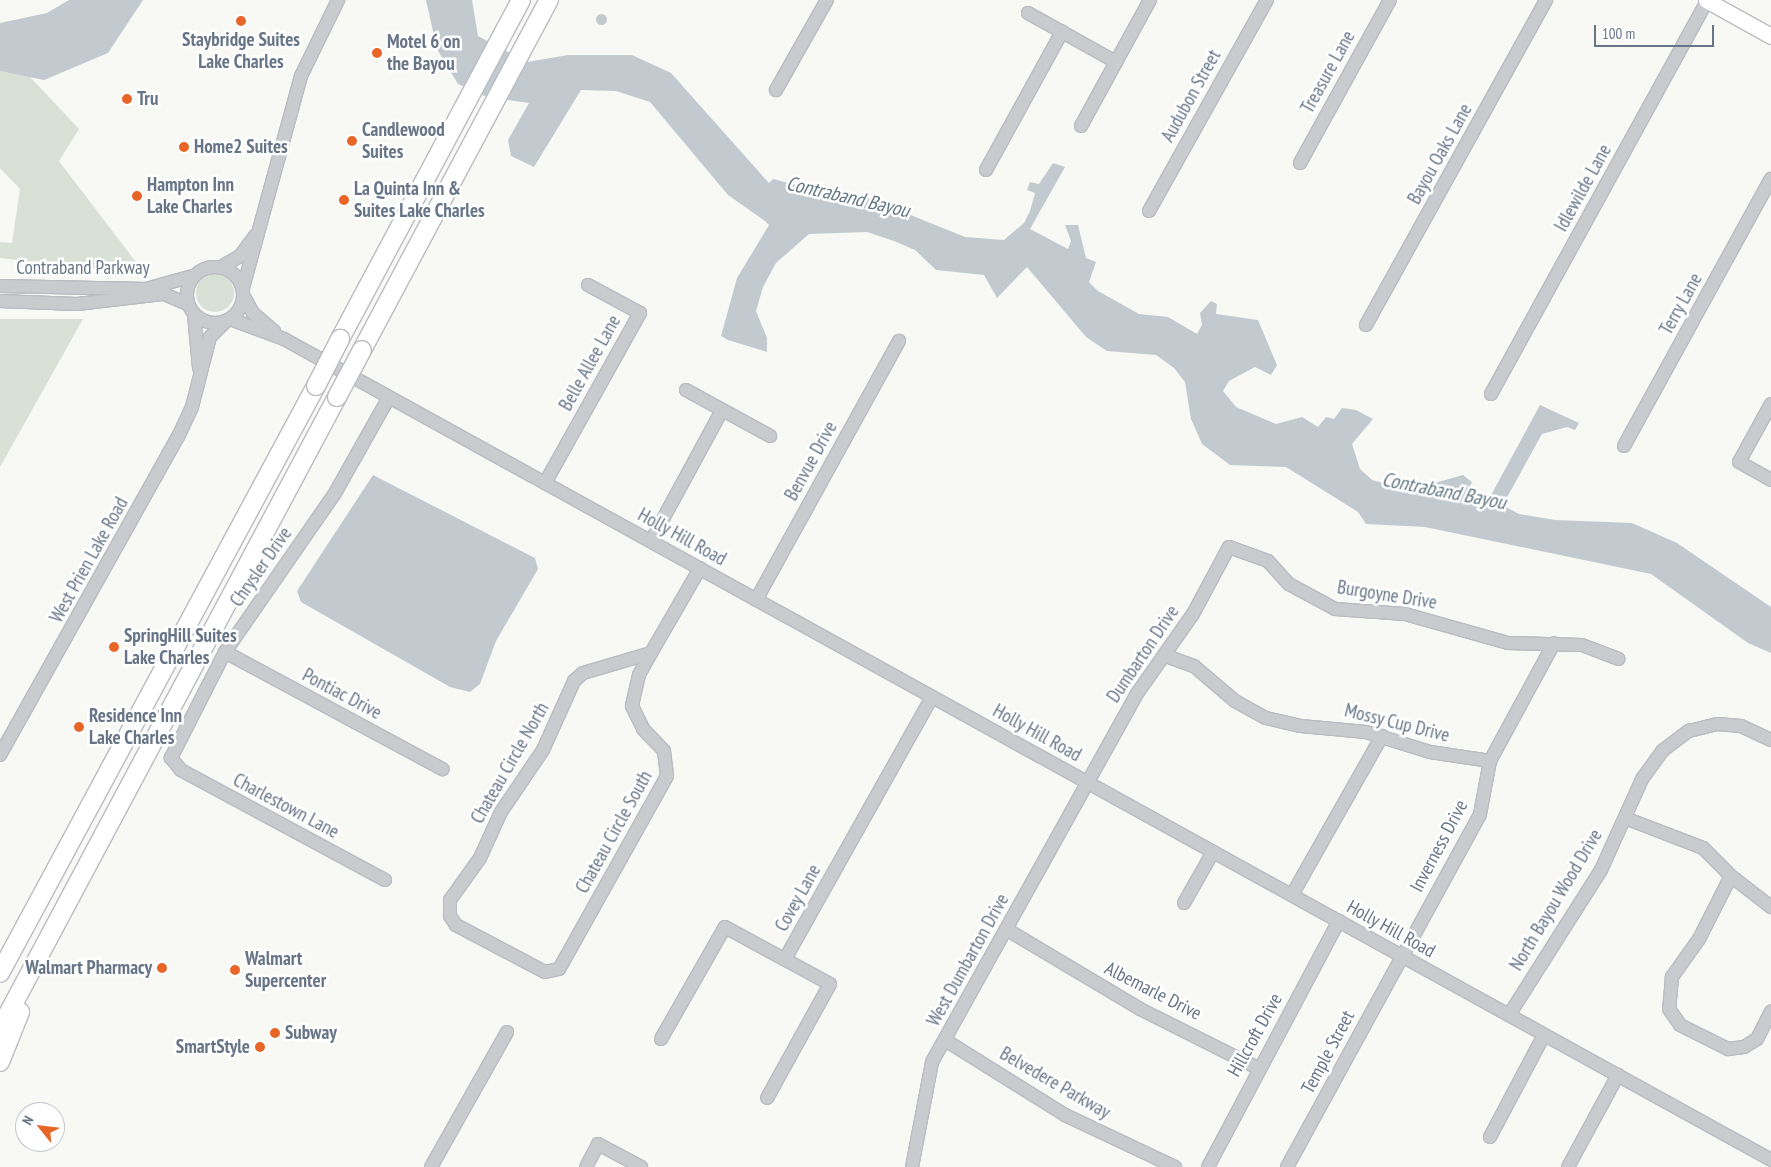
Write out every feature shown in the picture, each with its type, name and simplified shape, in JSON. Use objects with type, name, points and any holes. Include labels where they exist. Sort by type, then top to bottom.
[{"type":"highway","points":[[0,1028],[549,0]]},
{"type":"highway","points":[[0,973],[518,6]]},
{"type":"highway","points":[[0,951],[86,810]]},
{"type":"highway","points":[[0,1062],[57,923]]},
{"type":"main road","points":[[1707,0],[1771,36]]},
{"type":"street","name":"West Prien Lake Road","points":[[0,754],[178,437],[200,378],[210,337],[227,320],[243,291],[301,76],[338,0]]},
{"type":"street","points":[[776,90],[827,0]]},
{"type":"street","points":[[1081,126],[1150,0]]},
{"type":"street","name":"Audubon Street","points":[[1149,211],[1266,0]]},
{"type":"street","name":"Treasure Lane","points":[[1300,163],[1390,0]]},
{"type":"street","name":"Bayou Oaks Lane","points":[[1366,326],[1546,0]]},
{"type":"street","name":"Idlewilde Lane","points":[[1492,394],[1707,0]]},
{"type":"street","points":[[1028,13],[1116,62]]},
{"type":"street","points":[[986,170],[1062,32]]},
{"type":"street","name":"Terry Lane","points":[[1624,446],[1771,180]]},
{"type":"street","name":"West Prien Lake Road","points":[[200,378],[187,289],[193,276],[204,269],[221,267],[240,256],[262,226]]},
{"type":"street","points":[[221,267],[237,276],[243,291]]},
{"type":"street","name":"Contraband Parkway","points":[[0,286],[91,290],[146,289],[193,276]]},
{"type":"street","name":"Belle Allee Lane","points":[[545,483],[640,313],[588,285]]},
{"type":"street","points":[[91,290],[91,303]]},
{"type":"street","name":"Holly Hill Road","points":[[243,291],[253,313],[284,339]]},
{"type":"street","name":"Contraband Parkway","points":[[0,301],[91,303],[164,294],[191,310]]},
{"type":"street","points":[[191,310],[208,323],[227,320]]},
{"type":"street","name":"Holly Hill Road","points":[[227,320],[284,339],[1771,1160]]},
{"type":"street","name":"Benvue Drive","points":[[756,600],[899,341]]},
{"type":"street","points":[[686,390],[770,436]]},
{"type":"street","name":"Chrysler Drive","points":[[172,761],[173,746],[225,652],[335,493],[389,397]]},
{"type":"street","points":[[1771,404],[1739,462],[1771,480]]},
{"type":"street","points":[[651,541],[722,410]]},
{"type":"street","name":"Burgoyne Drive","points":[[1229,547],[1268,561],[1289,584],[1335,609],[1405,614],[1508,643],[1582,644],[1618,658]]},
{"type":"street","name":"Dumbarton Drive","points":[[1088,783],[1136,695],[1166,656],[1229,547]]},
{"type":"street","points":[[651,653],[700,568]]},
{"type":"street","name":"Inverness Drive","points":[[1401,956],[1480,814],[1490,761],[1554,643]]},
{"type":"street","name":"Pontiac Drive","points":[[225,652],[442,769]]},
{"type":"street","name":"Chateau Circle North","points":[[500,945],[456,925],[450,916],[450,900],[480,858],[501,812],[543,750],[574,681],[583,673],[651,653]]},
{"type":"street","name":"Chateau Circle South","points":[[500,945],[545,972],[559,969],[663,786],[667,759],[638,722],[632,706],[637,680],[651,653]]},
{"type":"street","name":"Mossy Cup Drive","points":[[1166,656],[1194,666],[1235,701],[1266,718],[1382,736],[1430,752],[1490,761]]},
{"type":"street","name":"Covey Lane","points":[[767,1098],[830,984],[785,959],[932,697]]},
{"type":"street","name":"North Bayou Wood Drive","points":[[1509,1016],[1602,870],[1642,779],[1662,751],[1689,731],[1717,724],[1747,728],[1771,740]]},
{"type":"street","points":[[1292,895],[1382,736]]},
{"type":"street","name":"Charlestown Lane","points":[[172,761],[181,770],[385,880]]},
{"type":"street","name":"West Dumbarton Drive","points":[[912,1167],[925,1084],[945,1040],[1088,783]]},
{"type":"street","points":[[1625,818],[1689,840],[1713,856],[1730,876],[1771,906]]},
{"type":"street","points":[[1184,903],[1213,852]]},
{"type":"street","points":[[1730,876],[1708,923],[1672,977],[1668,1006],[1680,1025],[1718,1046],[1739,1048],[1757,1038],[1771,1011]]},
{"type":"street","name":"Hillcroft Drive","points":[[1208,1167],[1258,1068],[1339,921]]},
{"type":"street","points":[[661,1039],[725,927],[785,959]]},
{"type":"street","name":"Albemarle Drive","points":[[1006,928],[1131,1005],[1258,1068]]},
{"type":"street","name":"Temple Street","points":[[1287,1167],[1401,956]]},
{"type":"street","points":[[431,1167],[507,1032]]},
{"type":"street","points":[[1490,1137],[1544,1035]]},
{"type":"street","name":"Belvedere Parkway","points":[[945,1040],[1065,1115],[1175,1167]]},
{"type":"street","points":[[1568,1167],[1618,1075]]},
{"type":"street","points":[[586,1167],[598,1144],[641,1167]]},
{"type":"shaded area","points":[[0,71],[30,77],[79,129],[59,161],[145,274],[0,258],[0,242],[12,243],[20,189],[0,168]]},
{"type":"shaded area","points":[[215,274],[228,280],[234,293],[228,306],[215,312],[202,306],[196,293],[202,280]]},
{"type":"shaded area","points":[[0,319],[83,319],[0,467]]},
{"type":"water","points":[[69,0],[143,0],[108,53],[44,80],[0,71],[0,23],[47,13]]},
{"type":"water","name":"Contraband Bayou","points":[[426,0],[472,0],[478,36],[527,62],[568,55],[632,55],[671,73],[769,183],[773,179],[831,194],[866,197],[965,237],[1004,240],[1024,223],[1030,211],[1035,193],[1027,190],[1030,182],[1039,184],[1053,163],[1065,167],[1030,229],[1068,249],[1071,241],[1065,225],[1078,225],[1086,258],[1096,262],[1089,282],[1098,291],[1139,314],[1168,317],[1197,334],[1202,325],[1200,313],[1211,301],[1217,304],[1216,314],[1258,320],[1277,365],[1271,375],[1255,367],[1229,381],[1223,391],[1236,407],[1276,424],[1302,417],[1318,427],[1326,417],[1334,419],[1342,408],[1356,410],[1373,419],[1352,444],[1360,469],[1372,480],[1410,490],[1463,475],[1472,482],[1467,492],[1482,500],[1490,497],[1540,405],[1579,423],[1575,430],[1567,427],[1542,434],[1505,501],[1506,507],[1519,514],[1555,520],[1632,523],[1677,543],[1771,607],[1771,653],[1748,643],[1651,574],[1425,527],[1366,524],[1358,512],[1286,467],[1230,465],[1202,444],[1191,419],[1185,382],[1174,368],[1156,355],[1107,351],[1086,337],[1027,267],[997,298],[984,275],[936,270],[915,250],[894,241],[867,232],[809,234],[776,263],[763,287],[756,311],[767,338],[767,352],[728,340],[721,336],[737,278],[769,225],[728,195],[650,102],[616,91],[581,90],[534,167],[511,156],[508,140],[529,103],[487,97],[458,84],[437,49]]},
{"type":"water","points":[[599,14],[603,14],[606,19],[605,23],[599,24],[596,21],[596,17]]},
{"type":"water","points":[[373,475],[535,558],[538,569],[496,641],[480,684],[470,692],[450,687],[301,602],[297,591]]},
{"type":"place","name":"Staybridge Suites Lake Charles","points":[[241,21]]},
{"type":"place","name":"Motel 6 on the Bayou","points":[[377,53]]},
{"type":"place","name":"Tru","points":[[127,99]]},
{"type":"place","name":"Candlewood Suites","points":[[352,141]]},
{"type":"place","name":"Home2 Suites","points":[[184,147]]},
{"type":"place","name":"Hampton Inn Lake Charles","points":[[137,196]]},
{"type":"place","name":"La Quinta Inn & Suites Lake Charles","points":[[344,200]]},
{"type":"place","name":"SpringHill Suites Lake Charles","points":[[114,647]]},
{"type":"place","name":"Residence Inn Lake Charles","points":[[79,727]]},
{"type":"place","name":"Walmart Pharmacy","points":[[162,968]]},
{"type":"place","name":"Walmart Supercenter","points":[[235,970]]},
{"type":"place","name":"Subway","points":[[275,1033]]},
{"type":"place","name":"SmartStyle","points":[[260,1047]]}]
